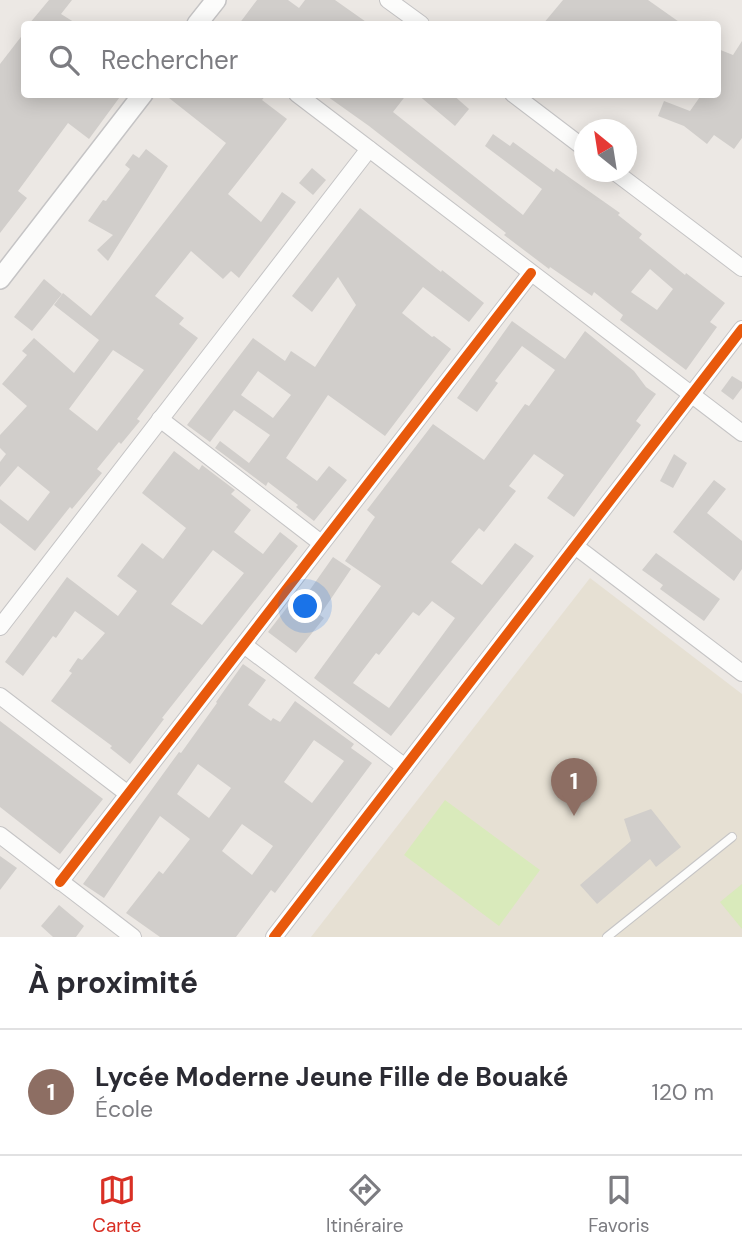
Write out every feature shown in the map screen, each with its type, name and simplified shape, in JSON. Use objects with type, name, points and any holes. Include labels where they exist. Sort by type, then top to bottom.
[{"type":"street","points":[[202,21],[216,0]]},
{"type":"street","points":[[388,0],[417,21]]},
{"type":"street","points":[[0,279],[140,98]]},
{"type":"street","points":[[302,98],[742,433]]},
{"type":"street","points":[[518,98],[574,140]]},
{"type":"street","points":[[0,627],[369,149]]},
{"type":"street","points":[[628,182],[742,268]]},
{"type":"street","points":[[60,882],[531,274]]},
{"type":"street","points":[[274,937],[742,329]]},
{"type":"street","points":[[160,419],[321,543]]},
{"type":"street","points":[[575,546],[742,673]]},
{"type":"street","points":[[244,645],[405,767]]},
{"type":"street","points":[[0,696],[128,794]]},
{"type":"street","points":[[0,835],[133,937]]},
{"type":"lane","points":[[607,937],[732,837]]},
{"type":"shaded area","points":[[590,578],[742,694],[742,937],[311,937]]},
{"type":"green space","points":[[445,800],[540,870],[499,926],[404,855]]},
{"type":"green space","points":[[742,884],[742,929],[720,902]]},
{"type":"building","points":[[49,0],[72,0],[61,14],[72,21],[32,21]]},
{"type":"building","points":[[257,0],[288,0],[299,8],[305,0],[335,0],[365,21],[241,21]]},
{"type":"building","points":[[563,0],[648,0],[678,21],[546,21]]},
{"type":"building","points":[[21,37],[21,98],[119,98],[89,139],[68,123],[18,191],[27,198],[0,233],[0,64]]},
{"type":"building","points":[[742,41],[742,138],[734,149],[714,135],[707,144],[684,126],[658,116],[664,101],[690,111],[699,98],[721,98],[721,50],[733,55]]},
{"type":"building","points":[[169,98],[264,98],[262,100],[287,119],[228,194],[261,222],[282,192],[296,202],[239,278],[231,271],[223,279],[191,251],[155,296],[184,318],[179,324],[198,338],[137,419],[140,421],[97,469],[102,473],[72,509],[70,507],[35,551],[0,523],[0,499],[28,521],[50,492],[18,466],[0,487],[0,462],[6,454],[0,448],[0,435],[27,406],[2,384],[27,355],[22,351],[34,338],[74,373],[99,340],[54,305],[63,293],[91,316],[226,143]],"holes":[[[113,350],[144,370],[97,431],[69,409]]]},
{"type":"building","points":[[330,98],[404,98],[393,112],[523,215],[542,189],[485,146],[493,134],[510,146],[513,142],[554,172],[556,168],[620,213],[618,215],[642,234],[639,238],[725,303],[710,322],[717,327],[686,370],[620,320],[623,315],[594,292],[592,296],[550,267],[549,269],[504,235],[506,233]],"holes":[[[650,269],[673,289],[657,310],[631,292]]]},
{"type":"building","points":[[422,98],[457,98],[469,109],[455,126]]},
{"type":"building","points":[[146,149],[168,166],[108,261],[97,250],[113,235],[88,221],[130,169],[125,165],[133,154],[139,158]]},
{"type":"building","points":[[312,168],[326,180],[313,195],[299,183]]},
{"type":"building","points":[[360,208],[484,303],[469,322],[423,287],[402,313],[451,349],[385,436],[328,395],[286,458],[317,481],[329,466],[347,480],[314,521],[268,482],[266,486],[215,448],[220,441],[249,463],[270,435],[234,410],[210,442],[187,425],[253,338],[285,361],[291,351],[315,367],[356,305],[338,277],[312,312],[292,296]],"holes":[[[258,371],[291,395],[273,418],[241,395]]]},
{"type":"building","points":[[44,279],[62,294],[32,331],[14,317]]},
{"type":"building","points":[[512,321],[565,359],[585,331],[634,371],[646,387],[656,394],[636,421],[641,425],[574,517],[547,498],[564,475],[534,454],[509,486],[516,491],[484,532],[479,528],[451,562],[482,585],[515,543],[534,556],[391,736],[314,678],[381,586],[345,561],[375,517],[367,510],[433,424],[484,460],[525,404],[529,406],[555,370],[522,346],[495,381],[498,383],[477,412],[457,398]],"holes":[[[432,601],[455,618],[389,708],[353,683],[413,612],[419,616]]]},
{"type":"building","points":[[732,376],[742,382],[742,388],[733,400],[721,391]]},
{"type":"building","points":[[174,451],[199,470],[202,465],[235,490],[231,494],[251,510],[234,532],[263,554],[280,532],[298,546],[162,718],[164,719],[130,764],[110,748],[112,746],[51,701],[72,673],[69,671],[78,658],[82,660],[105,633],[75,611],[23,676],[5,662],[67,577],[118,616],[137,591],[117,576],[142,543],[163,559],[186,528],[142,493]],"holes":[[[213,550],[244,573],[202,625],[171,604]]]},
{"type":"building","points":[[674,454],[687,463],[673,488],[660,481]]},
{"type":"building","points":[[714,480],[726,489],[707,513],[742,541],[742,569],[734,581],[673,532]]},
{"type":"building","points":[[656,553],[720,599],[704,621],[660,589],[663,585],[642,570]]},
{"type":"building","points":[[333,557],[351,569],[320,615],[324,618],[296,653],[268,632],[296,596],[302,601]]},
{"type":"building","points":[[243,664],[266,680],[248,705],[271,721],[273,718],[280,722],[295,701],[354,744],[351,748],[372,763],[275,893],[271,890],[236,937],[160,937],[126,913],[159,871],[163,874],[190,839],[160,816],[104,898],[83,884]],"holes":[[[314,740],[344,761],[312,803],[284,782]],[[198,764],[231,788],[209,818],[177,794]],[[242,824],[273,846],[252,875],[222,851]]]},
{"type":"building","points":[[0,721],[103,799],[60,854],[0,807]]},
{"type":"building","points":[[651,809],[681,847],[656,867],[650,859],[597,904],[580,885],[631,841],[624,819]]},
{"type":"building","points":[[0,856],[17,868],[0,890]]},
{"type":"building","points":[[59,905],[84,926],[76,937],[53,937],[41,926]]},
{"type":"cycle path","points":[[60,882],[531,273]]},
{"type":"cycle path","points":[[274,937],[742,329]]},
{"type":"place","name":"Lycée Moderne Jeune Fille de Bouaké","points":[[574,816]]}]
